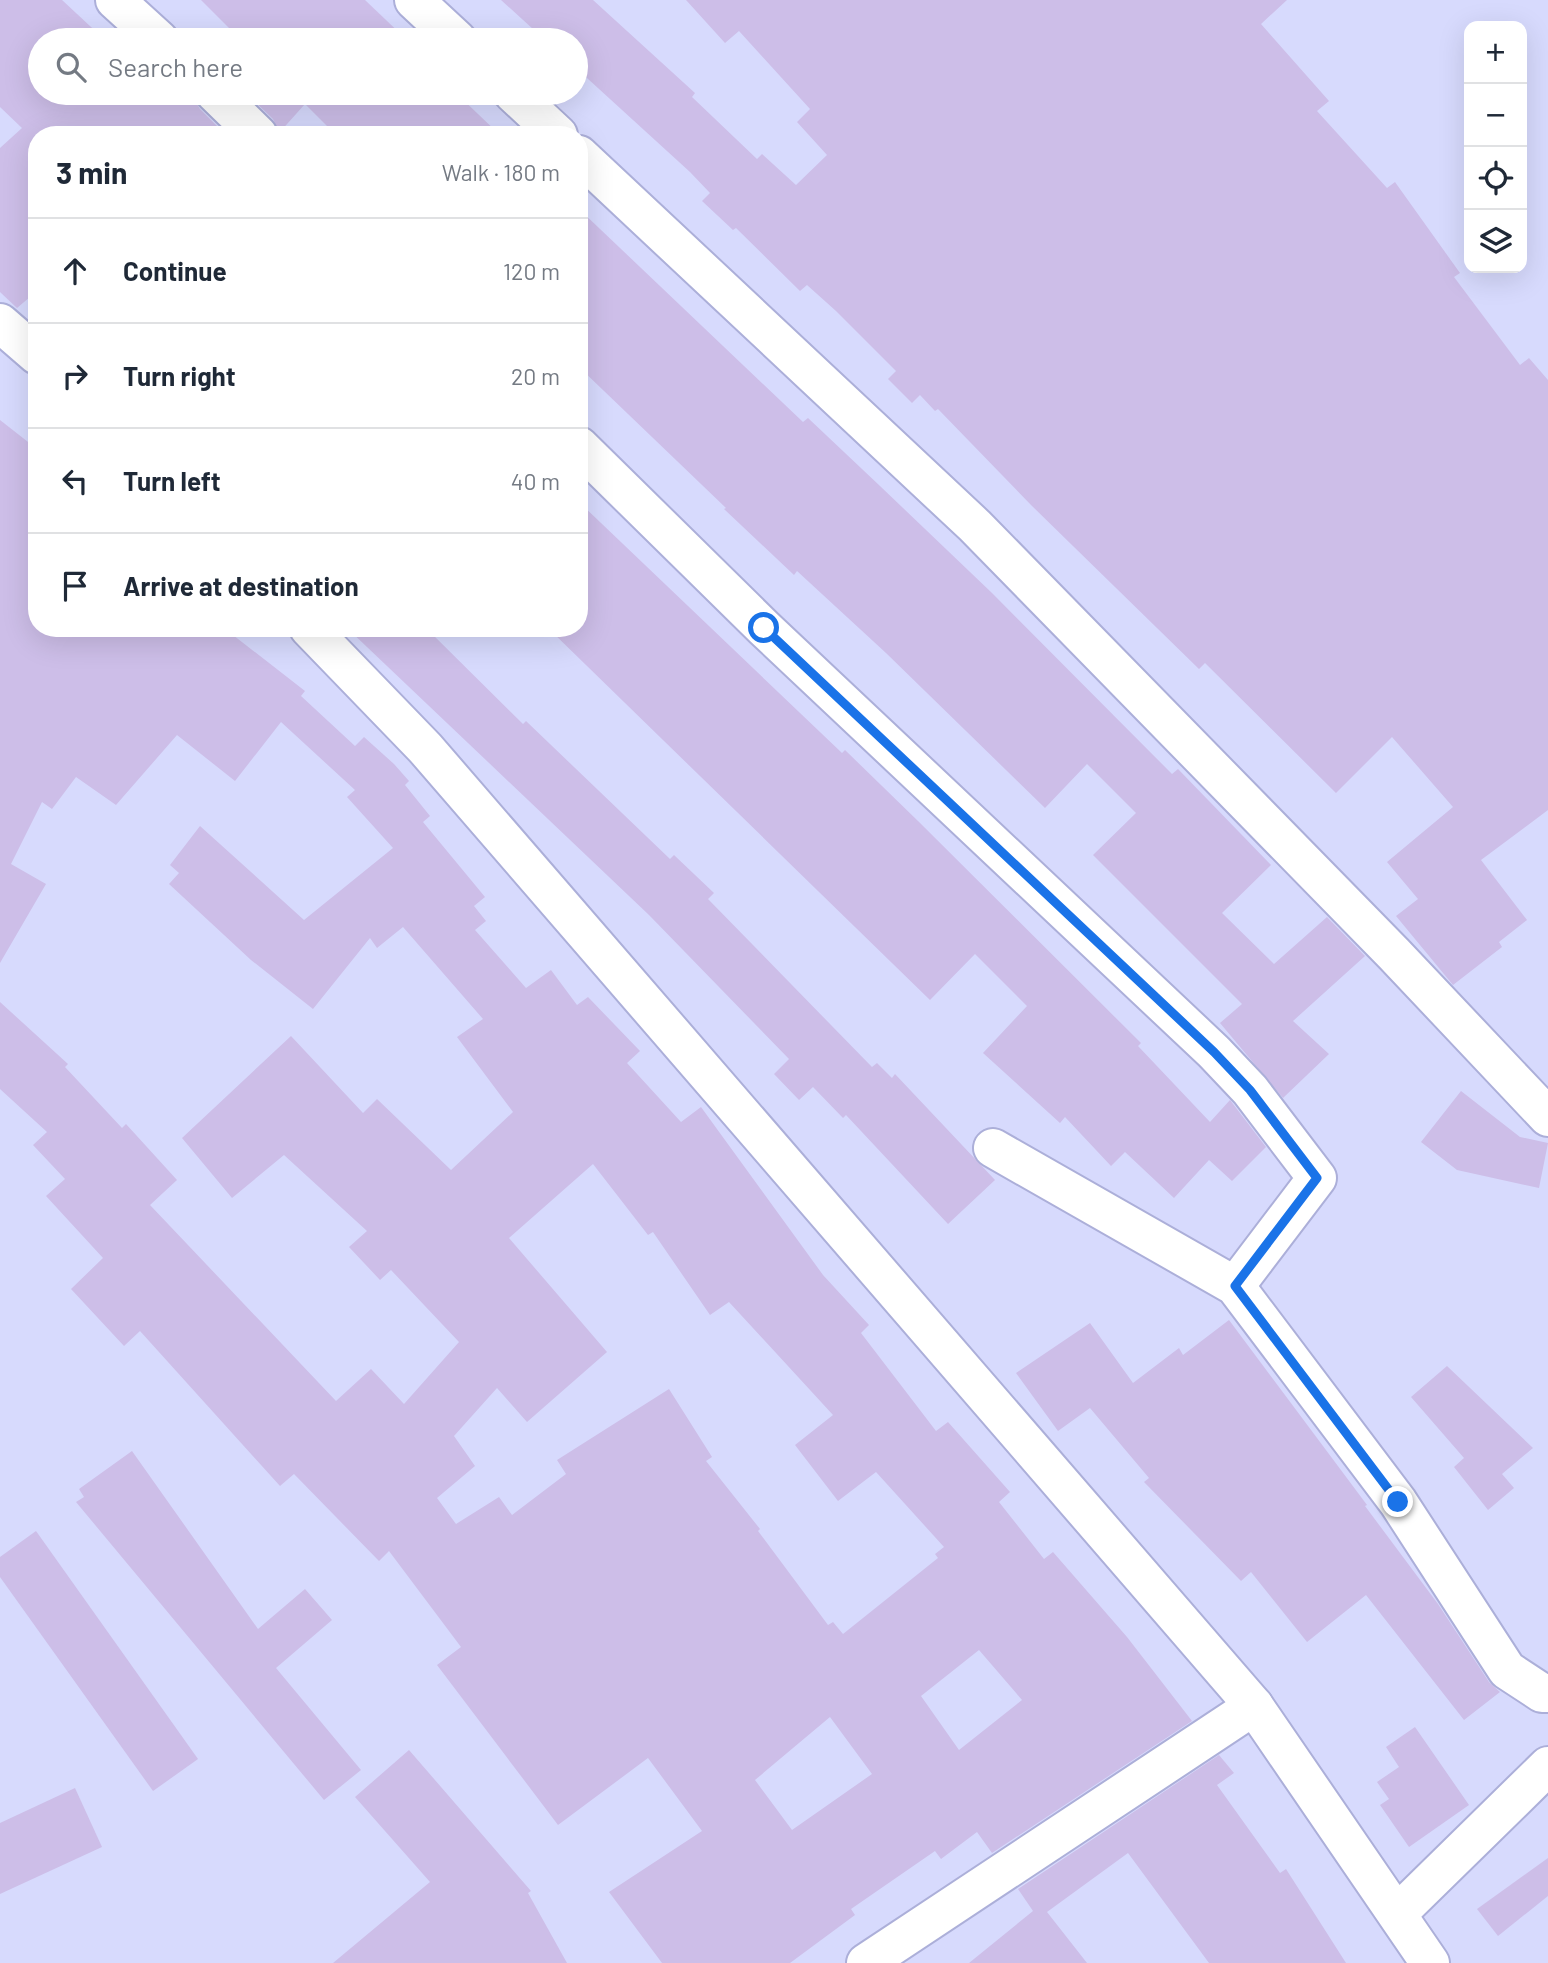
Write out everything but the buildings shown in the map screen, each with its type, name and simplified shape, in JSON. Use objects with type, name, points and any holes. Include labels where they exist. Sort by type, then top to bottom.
[{"type":"street","points":[[115,0],[146,28]]},
{"type":"street","points":[[414,0],[444,28]]},
{"type":"street","points":[[227,105],[249,126]]},
{"type":"street","points":[[526,105],[548,126]]},
{"type":"street","points":[[588,163],[975,526],[1394,954],[1548,1117]]},
{"type":"street","points":[[0,323],[28,347]]},
{"type":"street","points":[[588,455],[764,628],[1214,1052],[1278,1124],[1317,1178],[1235,1286]]},
{"type":"street","points":[[318,637],[425,748],[1254,1706],[1430,1963]]},
{"type":"street","points":[[993,1148],[1235,1286],[1398,1502],[1507,1670],[1546,1702]]},
{"type":"street","points":[[866,1963],[1254,1706]]},
{"type":"street","points":[[1396,1914],[1548,1766]]},
{"type":"route","points":[[764,628],[1214,1052],[1278,1124],[1317,1178],[1235,1286],[1398,1502]]}]
